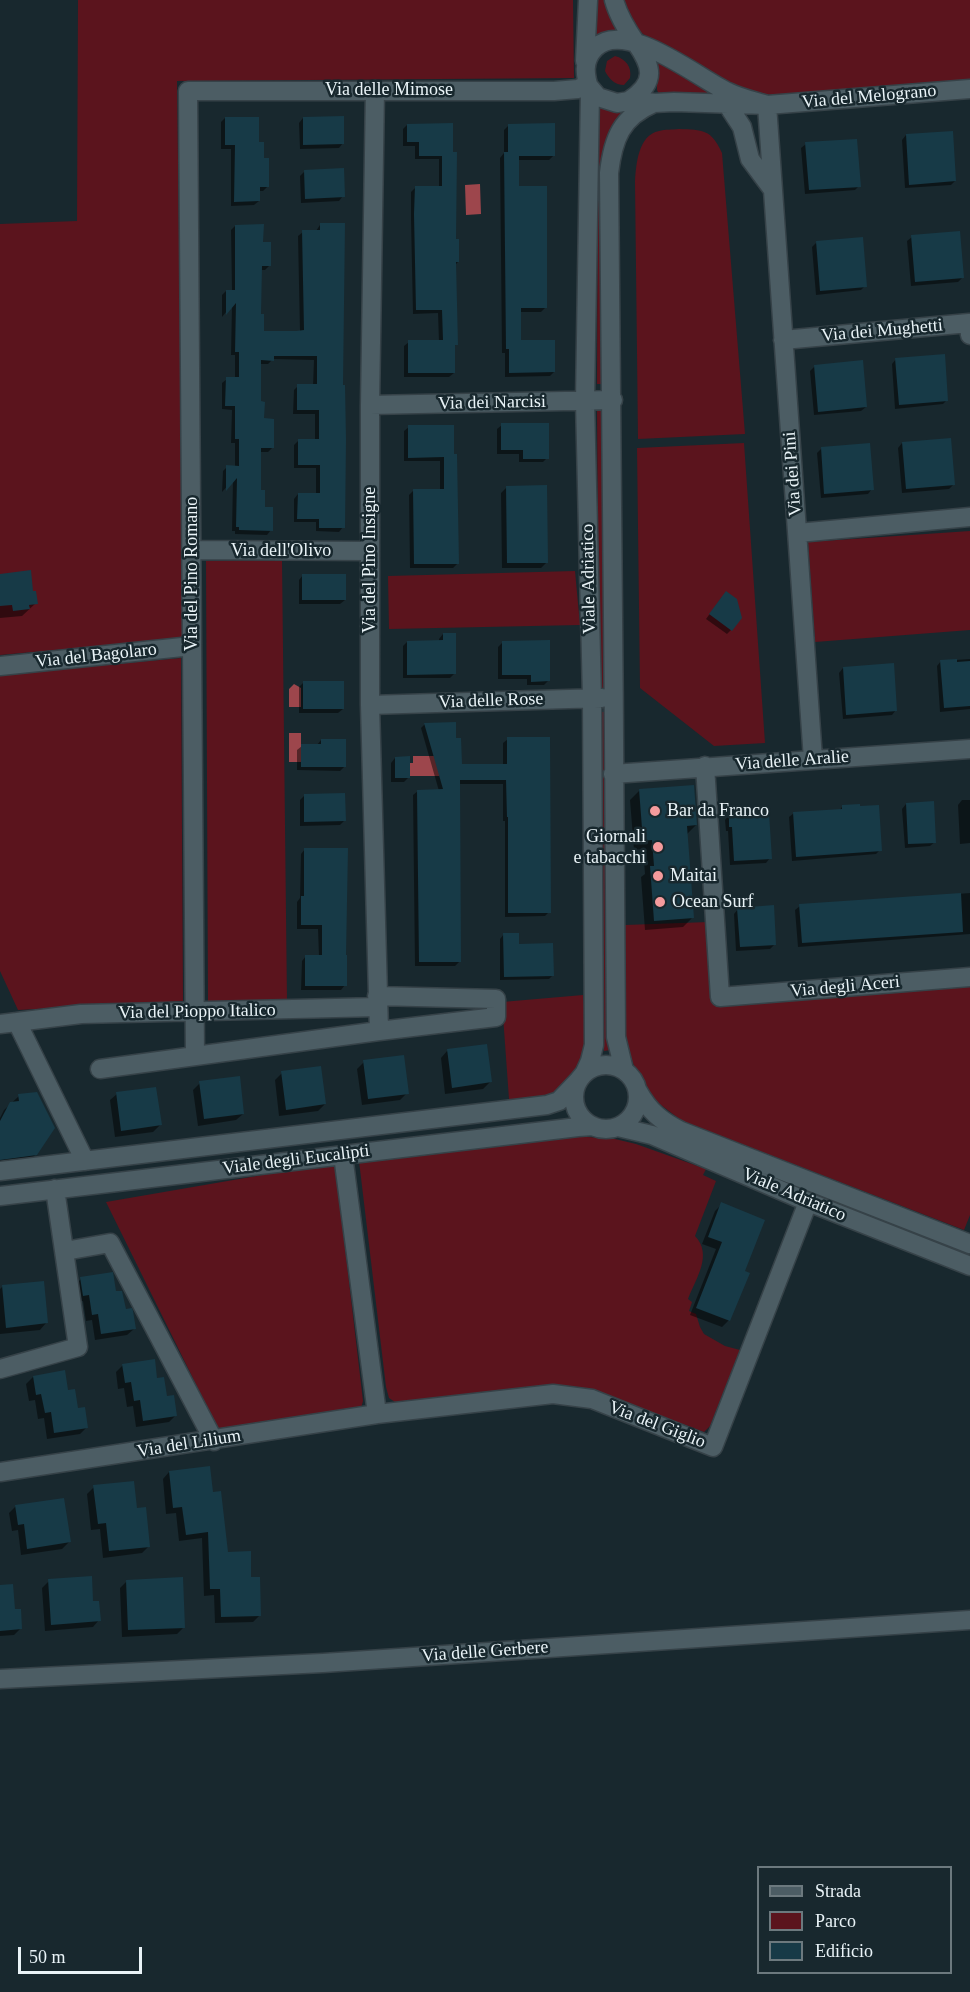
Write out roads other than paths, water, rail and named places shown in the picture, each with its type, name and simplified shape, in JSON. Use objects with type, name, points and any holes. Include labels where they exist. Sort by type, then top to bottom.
[{"type":"street","name":"Viale Adriatico","points":[[581,1077],[591,1061],[594,1046],[592,699],[585,401],[590,91],[586,76],[588,0]]},
{"type":"street","points":[[614,0],[617,11],[636,43],[647,58],[648,78],[645,87],[630,100],[617,103],[598,97],[586,76],[587,58],[599,44],[617,39],[636,43],[659,52],[729,93],[767,105]]},
{"type":"street","name":"Via delle Mimose","points":[[188,91],[554,91],[578,89],[586,76]]},
{"type":"street","name":"Via del Melograno","points":[[630,100],[654,103],[767,105],[970,89]]},
{"type":"street","name":"Via del Pino Insigne","points":[[375,90],[370,405],[370,705],[379,1031]]},
{"type":"street","name":"Via del Pino Romano","points":[[188,91],[195,1056]]},
{"type":"street","name":"Viale Adriatico","points":[[624,1070],[616,1037],[612,698],[613,400],[609,173],[617,135],[637,112],[654,103]]},
{"type":"street","points":[[727,104],[742,127],[750,159],[773,190]]},
{"type":"street","name":"Via dei Pini","points":[[767,105],[813,759]]},
{"type":"street","name":"Via dei Mughetti","points":[[783,340],[969,323],[970,335]]},
{"type":"street","name":"Via dei Narcisi","points":[[370,405],[613,400]]},
{"type":"street","points":[[798,533],[970,517]]},
{"type":"street","name":"Via dell'Olivo","points":[[192,550],[370,551]]},
{"type":"street","name":"Via del Bagolaro","points":[[0,666],[192,646]]},
{"type":"street","name":"Via delle Rose","points":[[370,705],[612,698]]},
{"type":"street","name":"Via delle Aralie","points":[[613,774],[970,749]]},
{"type":"street","name":"Via degli Aceri","points":[[705,766],[720,997],[970,977]]},
{"type":"street","points":[[420,997],[422,1026]]},
{"type":"street","name":"Via del Pioppo Italico","points":[[8,1023],[81,1014],[194,1012],[377,1002],[420,997],[496,999],[496,1017],[100,1070]]},
{"type":"street","points":[[8,1023],[85,1161]]},
{"type":"street","points":[[604,1064],[615,1065],[624,1070],[632,1077],[638,1092],[637,1108],[632,1117],[618,1127],[603,1129],[584,1121],[577,1112],[574,1102],[574,1091],[581,1077],[594,1067],[604,1064]]},
{"type":"street","name":"Viale degli Eucalipti","points":[[0,1171],[547,1105],[559,1101],[581,1077]]},
{"type":"street","name":"Viale Adriatico","points":[[638,1092],[652,1113],[661,1121],[681,1131],[969,1242]]},
{"type":"street","name":"Viale degli Eucalipti","points":[[0,1196],[593,1126]]},
{"type":"street","name":"Viale Adriatico","points":[[618,1127],[652,1135],[808,1202],[970,1266]]},
{"type":"street","points":[[343,1155],[377,1414]]},
{"type":"street","points":[[0,1369],[78,1347],[55,1189]]},
{"type":"street","name":"Via del Giglio","points":[[377,1414],[553,1394],[592,1400],[713,1447],[808,1202]]},
{"type":"street","points":[[65,1251],[110,1243],[214,1441]]},
{"type":"street","name":"Via del Lilium","points":[[0,1472],[214,1441],[377,1414]]},
{"type":"street","name":"Via delle Gerbere","points":[[0,1679],[323,1663],[970,1620]]},
{"type":"place","name":"Bar da Franco","points":[[655,811]]},
{"type":"place","name":"Giornali e tabacchi","points":[[658,847]]},
{"type":"place","name":"Maitai","points":[[658,876]]},
{"type":"place","name":"Ocean Surf","points":[[660,902]]}]
